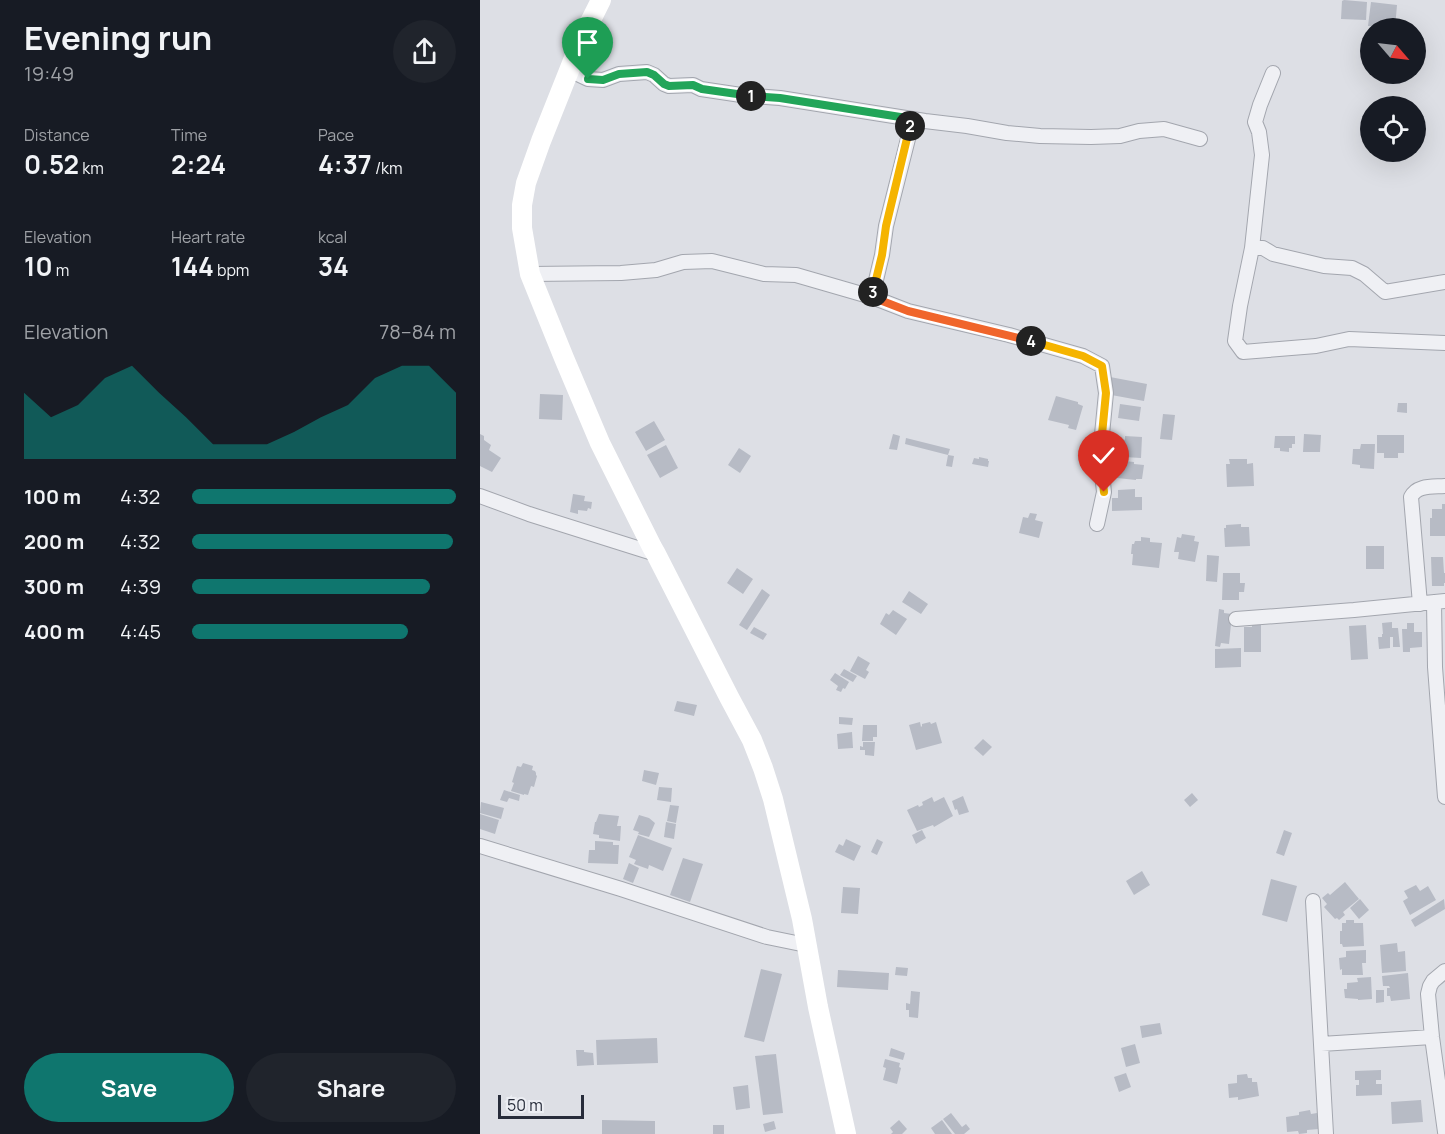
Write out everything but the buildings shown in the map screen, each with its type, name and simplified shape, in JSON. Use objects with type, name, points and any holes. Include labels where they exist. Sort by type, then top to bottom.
[{"type":"street","points":[[601,0],[582,38],[526,183],[522,205],[522,228],[530,274],[600,443],[760,759],[773,799],[802,919],[846,1134]]},
{"type":"street","points":[[569,70],[588,79],[603,80],[619,74],[647,72],[669,86],[693,85],[702,89],[741,96],[780,98],[1007,133],[1091,137],[1120,136],[1139,131],[1164,129],[1200,139]]},
{"type":"street","points":[[1273,72],[1255,122],[1259,132],[1262,155],[1252,248],[1235,341],[1243,352],[1316,346],[1349,339],[1445,342]]},
{"type":"street","points":[[872,297],[886,226],[913,119]]},
{"type":"street","points":[[1252,248],[1263,248],[1273,254],[1324,266],[1352,268],[1364,274],[1385,292],[1445,282]]},
{"type":"street","points":[[530,274],[621,273],[656,270],[683,262],[712,261],[764,274],[796,274],[872,297],[908,311],[1009,335],[1083,356],[1102,366],[1106,393],[1100,455],[1104,492],[1097,524]]},
{"type":"street","points":[[1445,486],[1421,488],[1415,490],[1411,497],[1433,602],[1435,667],[1445,797]]},
{"type":"street","points":[[480,496],[656,554]]},
{"type":"street","points":[[1236,619],[1433,602]]},
{"type":"street","points":[[480,846],[767,937],[806,945]]},
{"type":"street","points":[[1313,901],[1326,1134]]},
{"type":"street","points":[[1445,971],[1433,981],[1428,994],[1445,1132]]},
{"type":"street","points":[[1321,1044],[1432,1037]]},
{"type":"route","points":[[588,79],[603,80],[619,74],[647,72],[669,86],[693,85],[702,89],[741,96],[780,98],[913,119],[886,226],[872,297],[908,311],[1009,335],[1083,356],[1102,366],[1106,393],[1100,455],[1104,492]]}]
